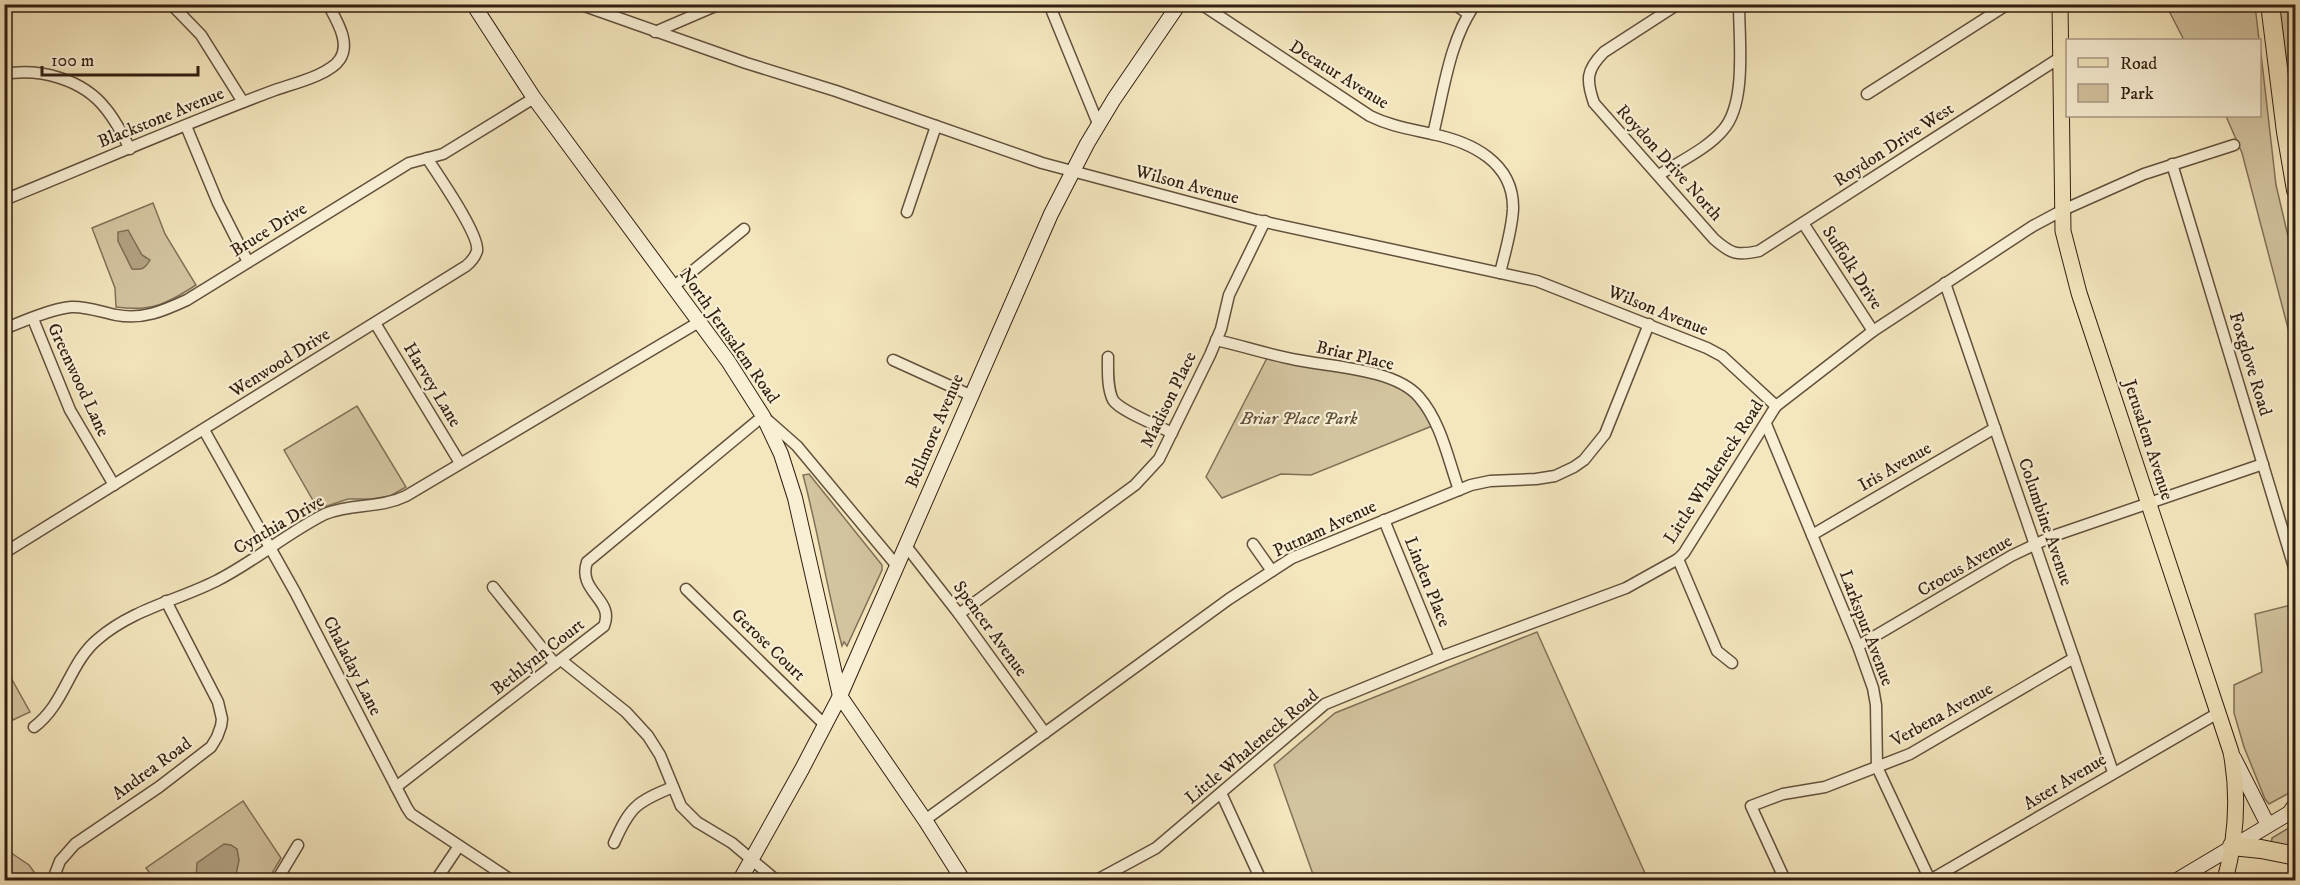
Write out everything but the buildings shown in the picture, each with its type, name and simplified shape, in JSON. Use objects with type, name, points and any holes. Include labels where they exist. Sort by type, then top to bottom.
[{"type":"highway","points":[[2270,4],[2295,190]]},
{"type":"highway","points":[[2232,846],[2295,856]]},
{"type":"main road","name":"North Jerusalem Road","points":[[473,4],[534,98],[699,322],[747,389],[763,416],[781,454],[795,498],[840,696],[963,880]]},
{"type":"main road","name":"Bellmore Avenue","points":[[740,880],[826,726],[1051,214],[1114,99],[1179,4]]},
{"type":"main road","name":"Jerusalem Avenue","points":[[2060,4],[2063,231],[2079,293],[2231,752],[2235,772],[2236,798],[2232,846],[2225,880]]},
{"type":"main road","points":[[2231,752],[2268,825]]},
{"type":"main road","points":[[2177,880],[2295,809]]},
{"type":"street","points":[[171,4],[201,35],[243,102]]},
{"type":"street","name":"Wilson Avenue","points":[[579,4],[655,32],[1073,172],[1265,221],[1555,287],[1722,356],[1776,406]]},
{"type":"street","points":[[655,32],[720,4]]},
{"type":"street","points":[[1049,4],[1099,126]]},
{"type":"street","name":"Decatur Avenue","points":[[1201,4],[1370,116],[1397,127],[1470,144],[1484,152],[1495,163],[1506,181],[1513,206],[1512,222],[1500,273]]},
{"type":"street","points":[[1433,134],[1454,48],[1472,9],[1454,4]]},
{"type":"street","name":"Roydon Drive North","points":[[1678,4],[1604,52],[1595,61],[1587,85],[1594,103],[1714,239],[1726,249],[1744,255]]},
{"type":"street","points":[[1659,175],[1711,141],[1724,130],[1734,114],[1739,95],[1739,4]]},
{"type":"street","points":[[1867,94],[2008,4]]},
{"type":"street","name":"Blackstone Avenue","points":[[4,200],[243,102],[327,71],[341,58],[345,47],[341,31],[328,5]]},
{"type":"street","name":"Roydon Drive West","points":[[1744,255],[1759,251],[2061,57]]},
{"type":"street","points":[[4,74],[23,72],[54,76],[86,90],[105,107],[130,149]]},
{"type":"street","name":"Bruce Drive","points":[[4,329],[71,307],[132,317],[160,313],[187,300],[409,164],[443,154],[534,98]]},
{"type":"street","points":[[186,126],[218,203],[248,262]]},
{"type":"street","points":[[907,212],[936,126]]},
{"type":"street","name":"Little Whaleneck Road","points":[[1097,880],[1156,848],[1325,704],[1440,657],[1626,588],[1678,559],[1684,553],[1776,406],[1873,331],[2033,226],[2063,210],[2108,188],[2172,164],[2234,145]]},
{"type":"street","name":"Wenwood Drive","points":[[4,553],[472,261],[477,249],[474,234],[427,158]]},
{"type":"street","name":"Foxglove Road","points":[[2172,164],[2295,574]]},
{"type":"street","name":"Madison Place","points":[[959,614],[1135,485],[1159,459],[1216,340],[1229,295],[1265,221]]},
{"type":"street","name":"Suffolk Drive","points":[[1803,223],[1873,331]]},
{"type":"street","points":[[673,287],[744,229]]},
{"type":"street","name":"Columbine Avenue","points":[[1945,283],[2113,772]]},
{"type":"street","name":"Greenwood Lane","points":[[33,319],[70,410],[114,485]]},
{"type":"street","name":"Cynthia Drive","points":[[34,727],[52,709],[78,662],[96,640],[133,615],[216,581],[325,514],[344,508],[372,506],[396,500],[699,322]]},
{"type":"street","name":"Harvey Lane","points":[[375,323],[460,463]]},
{"type":"street","name":"Putnam Avenue","points":[[925,820],[1229,599],[1292,558],[1459,490],[1490,481],[1555,476],[1574,468],[1584,460],[1605,434],[1649,324]]},
{"type":"street","name":"Briar Place","points":[[1216,340],[1297,360],[1387,377],[1402,384],[1417,395],[1437,424],[1459,490]]},
{"type":"street","points":[[1108,357],[1108,373],[1113,400],[1172,433]]},
{"type":"street","points":[[893,360],[970,395]]},
{"type":"street","points":[[763,416],[797,446],[897,566]]},
{"type":"street","name":"Bethlynn Court","points":[[396,787],[604,626],[607,618],[605,608],[586,584],[584,572],[587,562],[763,416]]},
{"type":"street","name":"Larkspur Avenue","points":[[1766,424],[1858,646],[1873,688],[1876,705],[1877,767],[1930,880]]},
{"type":"street","name":"Iris Avenue","points":[[1812,535],[1995,428]]},
{"type":"street","name":"Chaladay Lane","points":[[204,430],[219,461],[258,523],[411,814],[511,880]]},
{"type":"street","name":"Crocus Avenue","points":[[1858,646],[2011,556],[2053,536],[2263,464]]},
{"type":"street","name":"Linden Place","points":[[1384,520],[1440,657]]},
{"type":"street","points":[[1253,544],[1272,571]]},
{"type":"street","name":"Spencer Avenue","points":[[906,546],[959,614],[1045,733]]},
{"type":"street","points":[[1678,559],[1717,651],[1732,663]]},
{"type":"street","points":[[493,587],[558,662],[626,712],[648,736],[660,755],[681,806],[697,822],[732,843],[776,880]]},
{"type":"street","name":"Gerose Court","points":[[686,588],[826,726]]},
{"type":"street","name":"Andrea Road","points":[[56,880],[55,874],[60,861],[75,844],[159,787],[210,747],[217,737],[222,719],[218,702],[166,601]]},
{"type":"street","name":"Verbena Avenue","points":[[1785,880],[1750,806],[1784,794],[1825,788],[1910,754],[2074,658]]},
{"type":"street","name":"Aster Avenue","points":[[1930,880],[2218,712]]},
{"type":"street","points":[[614,843],[624,820],[633,808],[644,799],[673,787]]},
{"type":"street","points":[[1221,793],[1261,880]]},
{"type":"street","points":[[277,880],[298,845]]},
{"type":"street","points":[[436,880],[459,846]]},
{"type":"green space","points":[[2166,5],[2255,5],[2259,39],[2183,39]]},
{"type":"green space","points":[[2279,5],[2295,5],[2295,126]]},
{"type":"green space","points":[[2261,54],[2276,185],[2295,266],[2295,355],[2242,153],[2226,117],[2261,117]]},
{"type":"green space","points":[[153,203],[165,234],[196,285],[158,305],[139,308],[116,307],[115,288],[92,228]]},
{"type":"green space","name":"Briar Place Park","points":[[1268,356],[1392,382],[1422,406],[1432,426],[1311,475],[1281,474],[1222,498],[1206,477]]},
{"type":"green space","points":[[357,406],[406,487],[390,496],[348,499],[318,509],[284,450]]},
{"type":"green space","points":[[809,474],[882,565],[882,570],[847,646],[844,642],[842,646],[803,475]]},
{"type":"green space","points":[[2295,604],[2295,787],[2269,804],[2244,747],[2234,713],[2234,685],[2262,672],[2255,614]]},
{"type":"green space","points":[[1537,632],[1648,880],[1315,880],[1274,765],[1335,713]]},
{"type":"green space","points":[[5,667],[30,712],[13,720],[5,703]]},
{"type":"green space","points":[[243,801],[281,858],[268,880],[155,880],[146,868]]},
{"type":"green space","points":[[2295,824],[2295,850],[2271,845],[2272,838]]},
{"type":"green space","points":[[4,848],[29,865],[40,880],[5,880]]},
{"type":"shaded area","points":[[128,230],[142,255],[150,260],[143,268],[132,269],[118,241],[118,232]]},
{"type":"shaded area","points":[[224,844],[237,849],[239,860],[235,880],[196,880],[197,863]]}]
